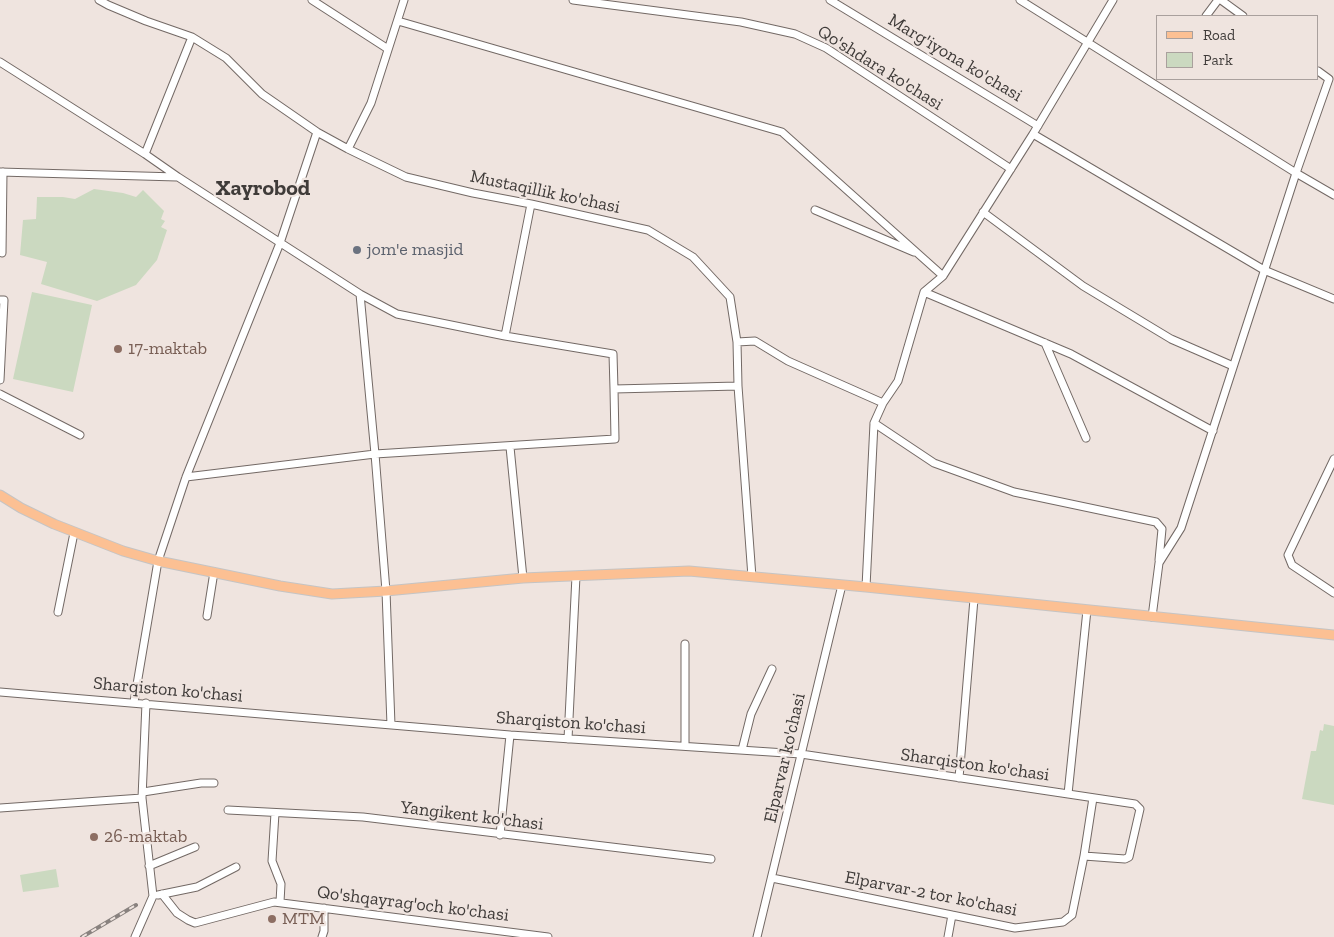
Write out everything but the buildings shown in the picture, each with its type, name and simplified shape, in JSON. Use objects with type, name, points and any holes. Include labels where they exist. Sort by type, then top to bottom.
[{"type":"main road","points":[[0,495],[21,508],[74,532],[123,551],[158,561],[280,586],[332,594],[386,591],[522,578],[689,571],[866,587],[1334,635]]},
{"type":"street","name":"Mustaqillik ko'chasi","points":[[99,0],[146,21],[192,37],[226,58],[262,94],[317,132],[406,177],[648,230],[693,257],[730,297],[737,342],[738,386],[752,577]]},
{"type":"street","points":[[312,0],[388,49]]},
{"type":"street","points":[[348,149],[371,103],[404,0]]},
{"type":"street","name":"Qo'shdara ko'chasi","points":[[573,0],[741,22],[795,34],[826,48],[1012,169]]},
{"type":"street","name":"Marg'iyona ko'chasi","points":[[830,0],[1038,126]]},
{"type":"street","points":[[1020,0],[1334,194]]},
{"type":"street","points":[[866,587],[874,422],[883,403],[898,381],[924,292],[943,276],[1034,134],[1113,0]]},
{"type":"street","points":[[1207,15],[1219,0],[1242,15]]},
{"type":"street","points":[[398,20],[782,132],[943,276]]},
{"type":"street","points":[[145,154],[192,37]]},
{"type":"street","points":[[0,62],[145,154],[280,244],[360,294],[397,314],[505,336],[613,354],[615,439],[375,454],[186,477]]},
{"type":"street","points":[[1158,563],[1181,528],[1296,172],[1329,80],[1319,73]]},
{"type":"street","points":[[134,702],[158,561],[186,477],[280,244],[317,132]]},
{"type":"street","points":[[1034,134],[1264,270],[1334,299]]},
{"type":"street","points":[[2,253],[2,172],[178,177]]},
{"type":"street","points":[[505,336],[531,204]]},
{"type":"street","points":[[815,210],[919,254]]},
{"type":"street","points":[[984,212],[1083,286],[1171,339],[1233,366]]},
{"type":"street","points":[[924,292],[1071,354],[1213,431]]},
{"type":"street","points":[[360,294],[386,591],[391,725]]},
{"type":"street","points":[[0,300],[4,300],[0,380]]},
{"type":"street","points":[[737,342],[755,341],[788,361],[883,403]]},
{"type":"street","points":[[1045,343],[1086,438]]},
{"type":"street","points":[[614,389],[738,386]]},
{"type":"street","points":[[0,394],[80,435]]},
{"type":"street","points":[[874,422],[934,463],[1014,492],[1156,522],[1162,529],[1152,617]]},
{"type":"street","points":[[510,446],[522,578]]},
{"type":"street","points":[[1334,459],[1288,555],[1292,565],[1334,593]]},
{"type":"street","points":[[58,612],[74,532]]},
{"type":"street","points":[[207,616],[214,572]]},
{"type":"street","points":[[568,738],[576,576]]},
{"type":"street","name":"Elparvar ko'chasi","points":[[757,937],[842,585]]},
{"type":"street","points":[[959,778],[974,599]]},
{"type":"street","points":[[1068,794],[1087,610]]},
{"type":"street","points":[[685,644],[685,746]]},
{"type":"street","points":[[742,750],[751,714],[772,669]]},
{"type":"street","name":"Sharqiston ko'chasi","points":[[0,692],[510,735],[801,754],[1138,806],[1140,812],[1129,857],[1125,859],[1084,856]]},
{"type":"street","points":[[135,937],[152,896],[142,795],[146,703]]},
{"type":"street","points":[[500,835],[510,735]]},
{"type":"street","points":[[0,808],[142,795],[201,783],[214,783]]},
{"type":"street","points":[[1084,856],[1093,798]]},
{"type":"street","name":"Yangikent ko'chasi","points":[[228,810],[363,817],[711,859]]},
{"type":"street","points":[[162,894],[177,913],[195,923],[277,902],[280,884],[272,861],[275,813]]},
{"type":"street","points":[[149,866],[195,847]]},
{"type":"street","name":"Elparvar-2 tor ko'chasi","points":[[772,878],[1015,928],[1067,920],[1072,913],[1084,856]]},
{"type":"street","points":[[152,896],[197,887],[236,867]]},
{"type":"street","name":"Qo'shqayrag'och ko'chasi","points":[[277,902],[548,937]]},
{"type":"street","points":[[322,937],[324,931],[324,908]]},
{"type":"street","points":[[948,937],[952,915]]},
{"type":"green space","points":[[94,189],[136,197],[143,190],[164,211],[161,219],[165,221],[161,227],[167,230],[157,260],[136,285],[97,301],[41,284],[47,262],[20,255],[23,220],[36,219],[37,197],[75,199]]},
{"type":"green space","points":[[32,292],[92,305],[73,392],[13,379]]},
{"type":"green space","points":[[1324,724],[1334,726],[1334,805],[1302,799],[1311,751],[1316,751],[1320,730],[1323,731]]},
{"type":"green space","points":[[56,869],[59,887],[23,892],[20,875]]},
{"type":"railway","points":[[82,937],[136,905]]},
{"type":"place","name":"jom'e masjid","points":[[357,250]]},
{"type":"place","name":"17-maktab","points":[[118,349]]},
{"type":"place","name":"26-maktab","points":[[94,837]]},
{"type":"place","name":"MTM","points":[[272,919]]},
{"type":"district","name":"Xayrobod","points":[[263,189]]}]
